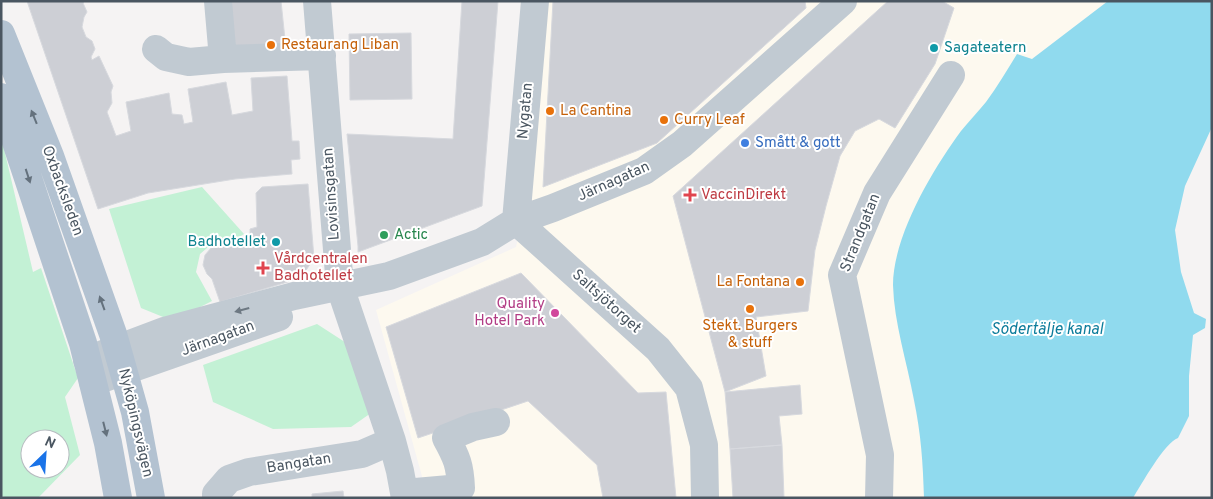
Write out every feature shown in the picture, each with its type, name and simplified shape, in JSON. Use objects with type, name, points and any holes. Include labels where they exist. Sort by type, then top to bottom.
[{"type":"main road","name":"Oxbacksleden","points":[[1,34],[50,156],[121,361]]},
{"type":"main road","name":"Oxbacksleden","points":[[1,97],[90,371]]},
{"type":"main road","name":"Nyköpingsvägen","points":[[121,361],[135,412],[151,498]]},
{"type":"main road","name":"Nyköpingsvägen","points":[[90,371],[108,442],[118,498]]},
{"type":"street","points":[[218,1],[223,59]]},
{"type":"street","name":"Lovisinsgatan","points":[[316,1],[340,287],[392,441],[404,496]]},
{"type":"street","name":"Nygatan","points":[[516,220],[535,1]]},
{"type":"street","name":"Järnagatan","points":[[90,371],[121,361],[164,331],[294,296],[389,276],[482,242],[516,220],[553,208],[644,171],[682,144],[843,1]]},
{"type":"street","points":[[156,49],[166,58],[189,62],[322,56]]},
{"type":"street","name":"Strandgatan","points":[[879,498],[880,455],[842,275],[877,193],[951,75]]},
{"type":"street","name":"Saltsjötorget","points":[[516,220],[658,349],[689,388],[704,445],[705,498]]},
{"type":"street","points":[[404,496],[461,488],[460,469],[456,456],[446,438],[473,427],[496,422]]},
{"type":"street","name":"Bangatan","points":[[216,498],[216,494],[228,478],[249,472],[362,454],[392,441]]},
{"type":"shaded area","points":[[540,1],[1108,1],[1032,59],[987,101],[943,157],[905,229],[896,262],[893,283],[895,307],[922,443],[924,497],[428,498],[376,310],[516,247],[529,192]]},
{"type":"green space","points":[[1,136],[33,272],[41,268],[78,378],[65,397],[80,455],[70,465],[70,429],[20,429],[20,479],[57,479],[38,498],[9,498],[1,496]]},
{"type":"green space","points":[[202,187],[244,234],[233,241],[214,242],[200,254],[196,272],[212,301],[173,321],[141,308],[109,209]]},
{"type":"green space","points":[[317,324],[351,346],[371,413],[351,427],[273,429],[213,402],[203,365]]},
{"type":"water","name":"Södertälje kanal","points":[[1108,1],[1212,1],[1212,127],[1185,186],[1175,230],[1181,272],[1194,313],[1206,319],[1205,328],[1193,335],[1189,376],[1189,416],[1178,438],[1160,455],[1133,498],[924,498],[918,425],[898,328],[893,285],[895,266],[907,225],[916,204],[939,164],[961,131],[983,106],[1017,54],[1032,59]]},
{"type":"building","points":[[27,1],[85,1],[83,3],[87,12],[82,27],[86,37],[92,41],[95,49],[91,57],[92,60],[99,56],[113,86],[111,92],[112,103],[107,112],[116,136],[131,131],[126,102],[169,93],[172,114],[182,115],[184,124],[193,122],[188,89],[226,82],[232,115],[253,111],[251,78],[287,76],[292,141],[299,141],[300,159],[291,160],[292,174],[235,179],[148,193],[98,209]]},
{"type":"building","points":[[224,1],[281,1],[286,49],[229,55]]},
{"type":"building","points":[[462,1],[498,1],[482,206],[358,252],[347,134],[453,139]]},
{"type":"building","points":[[553,1],[805,1],[806,8],[657,143],[543,187]]},
{"type":"building","points":[[888,1],[942,1],[954,8],[935,64],[895,128],[879,119],[855,131],[840,156],[826,206],[815,250],[808,311],[756,317],[766,376],[725,392],[673,196]]},
{"type":"building","points":[[411,33],[412,99],[350,100],[349,34]]},
{"type":"building","name":"Badhotellet","points":[[308,184],[314,258],[301,278],[220,302],[212,279],[207,274],[203,265],[205,255],[211,248],[231,246],[250,239],[250,229],[257,227],[256,193],[262,187]]},
{"type":"building","points":[[521,273],[638,393],[666,392],[676,498],[603,498],[597,465],[528,401],[418,438],[386,327]]},
{"type":"building","points":[[800,385],[802,414],[779,416],[782,445],[730,449],[725,392]]},
{"type":"building","points":[[782,445],[784,498],[733,498],[730,449]]},
{"type":"building","points":[[343,491],[344,498],[312,498],[312,494]]},
{"type":"place","name":"Restaurang Liban","points":[[271,45]]},
{"type":"place","name":"Sagateatern","points":[[934,48]]},
{"type":"place","name":"La Cantina","points":[[550,111]]},
{"type":"place","name":"Curry Leaf","points":[[664,120]]},
{"type":"place","name":"Smått & gott","points":[[745,143]]},
{"type":"place","name":"VaccinDirekt","points":[[690,195]]},
{"type":"place","name":"Actic","points":[[384,235]]},
{"type":"place","name":"Badhotellet","points":[[276,242]]},
{"type":"place","name":"Vårdcentralen Badhotellet","points":[[263,268]]},
{"type":"place","name":"La Fontana","points":[[800,282]]},
{"type":"place","name":"Stekt. Burgers & stuff","points":[[750,309]]},
{"type":"place","name":"Quality Hotel Park","points":[[555,313]]}]
